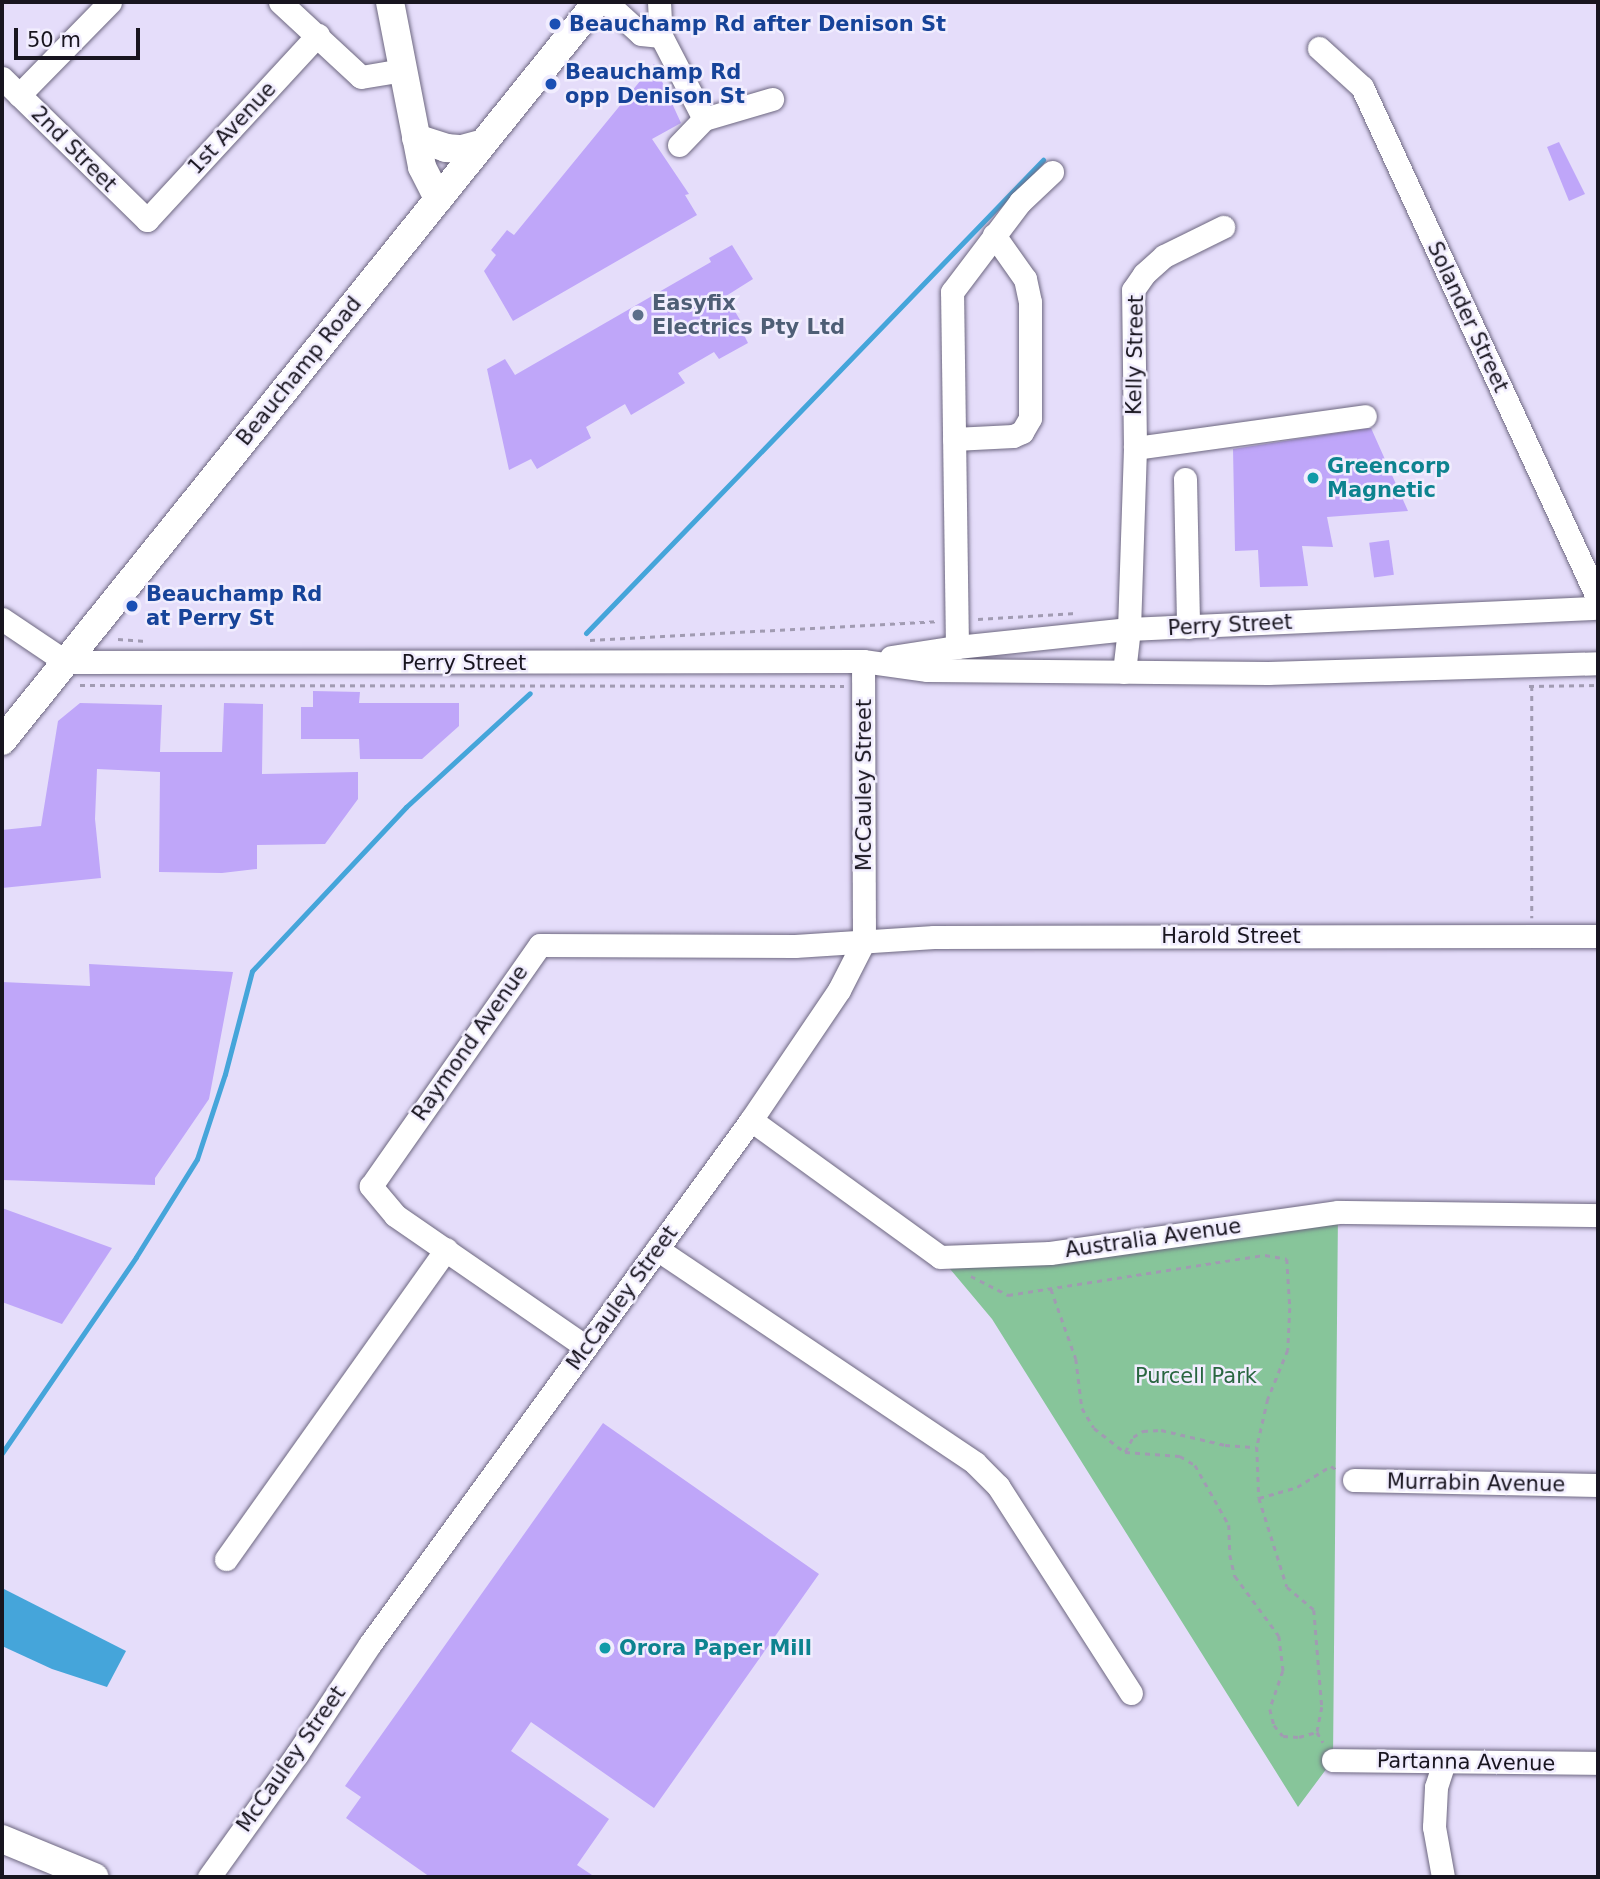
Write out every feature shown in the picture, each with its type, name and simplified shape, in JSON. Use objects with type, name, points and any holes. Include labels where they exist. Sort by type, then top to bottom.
[{"type":"main road","points":[[390,2],[422,167],[438,199]]},
{"type":"main road","name":"Beauchamp Road","points":[[2,741],[73,673],[438,199],[597,2]]},
{"type":"main road","points":[[416,138],[446,148],[462,149],[481,144]]},
{"type":"main road","points":[[2,1839],[94,1877]]},
{"type":"street","points":[[19,94],[110,2]]},
{"type":"street","points":[[280,2],[361,77],[403,70]]},
{"type":"street","points":[[606,2],[641,34],[661,36]]},
{"type":"street","points":[[659,2],[661,36],[704,119]]},
{"type":"street","name":"1st Avenue","points":[[147,220],[318,35]]},
{"type":"street","points":[[640,51],[661,36]]},
{"type":"street","name":"Solander Street","points":[[1319,48],[1362,87],[1598,599]]},
{"type":"street","name":"2nd Street","points":[[2,78],[147,220]]},
{"type":"street","points":[[679,145],[704,119],[772,99]]},
{"type":"street","points":[[957,647],[952,292],[1020,202],[1052,172]]},
{"type":"street","name":"Kelly Street","points":[[1124,672],[1129,629],[1135,448],[1133,290],[1144,274],[1164,256],[1223,227]]},
{"type":"street","points":[[954,439],[1013,436],[1022,432],[1030,418],[1030,302],[1025,279],[994,235]]},
{"type":"street","name":"Kelly Street","points":[[1135,448],[1365,416]]},
{"type":"street","points":[[1185,479],[1188,627]]},
{"type":"street","name":"Perry Street","points":[[73,673],[863,661],[957,647],[1129,629],[1598,608]]},
{"type":"street","points":[[2,619],[73,673]]},
{"type":"street","name":"Perry Street","points":[[863,661],[927,670],[1268,673],[1598,663]]},
{"type":"street","name":"McCauley Street","points":[[209,1877],[297,1754],[370,1644],[751,1120],[839,990],[864,941],[863,661]]},
{"type":"street","name":"Harold Street","points":[[864,941],[934,937],[1598,936]]},
{"type":"street","name":"Raymond Avenue","points":[[586,1347],[395,1214],[371,1186],[540,945],[795,946],[864,941]]},
{"type":"street","name":"Australia Avenue","points":[[751,1120],[940,1256],[1050,1253],[1338,1212],[1598,1215]]},
{"type":"street","points":[[226,1559],[446,1249]]},
{"type":"street","points":[[657,1250],[975,1463],[998,1486],[1130,1693]]},
{"type":"street","name":"Murrabin Avenue","points":[[1354,1480],[1598,1485]]},
{"type":"street","name":"Partanna Avenue","points":[[1333,1760],[1598,1763]]},
{"type":"street","points":[[1443,1877],[1434,1828],[1436,1787],[1444,1762]]},
{"type":"path","points":[[582,641],[606,637],[1077,613]]},
{"type":"path","points":[[118,639],[156,641]]},
{"type":"path","points":[[73,673],[863,686]]},
{"type":"path","points":[[1518,686],[1598,685]]},
{"type":"path","points":[[1532,687],[1532,936]]},
{"type":"path","points":[[970,1275],[1008,1295],[1265,1255],[1287,1259],[1290,1308],[1288,1350],[1268,1399],[1257,1447],[1259,1498],[1287,1587],[1314,1610],[1322,1707],[1317,1731],[1333,1760]]},
{"type":"path","points":[[1051,1288],[1076,1359],[1082,1408],[1094,1428],[1125,1452],[1180,1456],[1195,1465],[1229,1525],[1230,1555],[1236,1576],[1279,1636],[1283,1671],[1270,1709],[1274,1725],[1283,1736],[1299,1737],[1317,1731]]},
{"type":"path","points":[[1125,1452],[1133,1437],[1143,1431],[1161,1430],[1225,1445],[1257,1447]]},
{"type":"path","points":[[1259,1498],[1297,1487],[1331,1466],[1354,1480]]},
{"type":"green space","name":"Purcell Park","points":[[1338,1212],[1333,1760],[1298,1807],[992,1319],[940,1257]]},
{"type":"water","points":[[2,1588],[126,1651],[107,1687],[52,1669],[2,1646]]},
{"type":"building","points":[[654,64],[681,123],[652,139],[689,194],[685,195],[697,215],[513,321],[484,271],[496,255],[491,250],[507,230],[514,235]]},
{"type":"building","points":[[1559,142],[1585,194],[1569,201],[1547,147]]},
{"type":"building","points":[[732,245],[753,279],[726,296],[747,332],[744,335],[748,343],[719,359],[714,352],[678,373],[685,383],[631,415],[625,404],[586,427],[591,438],[537,469],[531,459],[509,470],[487,369],[505,359],[515,375],[711,262],[709,258]]},
{"type":"building","name":"Greencorp Magnetic","points":[[1371,428],[1408,511],[1327,517],[1333,547],[1302,546],[1308,586],[1260,587],[1258,550],[1235,551],[1233,449]]},
{"type":"building","points":[[1389,540],[1394,575],[1374,577],[1369,543]]},
{"type":"building","points":[[313,691],[360,692],[359,703],[459,703],[459,726],[422,759],[360,759],[359,739],[301,739],[301,707],[313,707]]},
{"type":"building","points":[[80,703],[162,705],[160,752],[222,752],[224,703],[263,704],[262,774],[358,772],[358,799],[325,844],[257,845],[257,869],[222,873],[159,872],[160,772],[97,769],[95,819],[101,878],[2,888],[2,830],[41,826],[58,721]]},
{"type":"building","points":[[89,964],[233,972],[209,1099],[155,1178],[155,1185],[2,1180],[2,982],[90,986]]},
{"type":"building","points":[[2,1208],[112,1248],[62,1324],[2,1302]]},
{"type":"building","name":"Orora Paper Mill","points":[[603,1423],[819,1574],[654,1808],[531,1722],[511,1751],[609,1819],[577,1865],[595,1877],[430,1877],[346,1818],[361,1797],[345,1786]]},
{"type":"waterway","points":[[586,633],[1043,160]]},
{"type":"waterway","points":[[2,1453],[136,1257],[197,1159],[225,1074],[252,971],[406,807],[530,693]]},
{"type":"place","name":"Beauchamp Rd after Denison St","points":[[555,24]]},
{"type":"place","name":"Beauchamp Rd opp Denison St","points":[[551,84]]},
{"type":"place","name":"Easyfix Electrics Pty Ltd","points":[[638,315]]},
{"type":"place","name":"Greencorp Magnetic","points":[[1313,478]]},
{"type":"place","name":"Beauchamp Rd at Perry St","points":[[132,606]]},
{"type":"place","name":"Orora Paper Mill","points":[[605,1648]]}]
